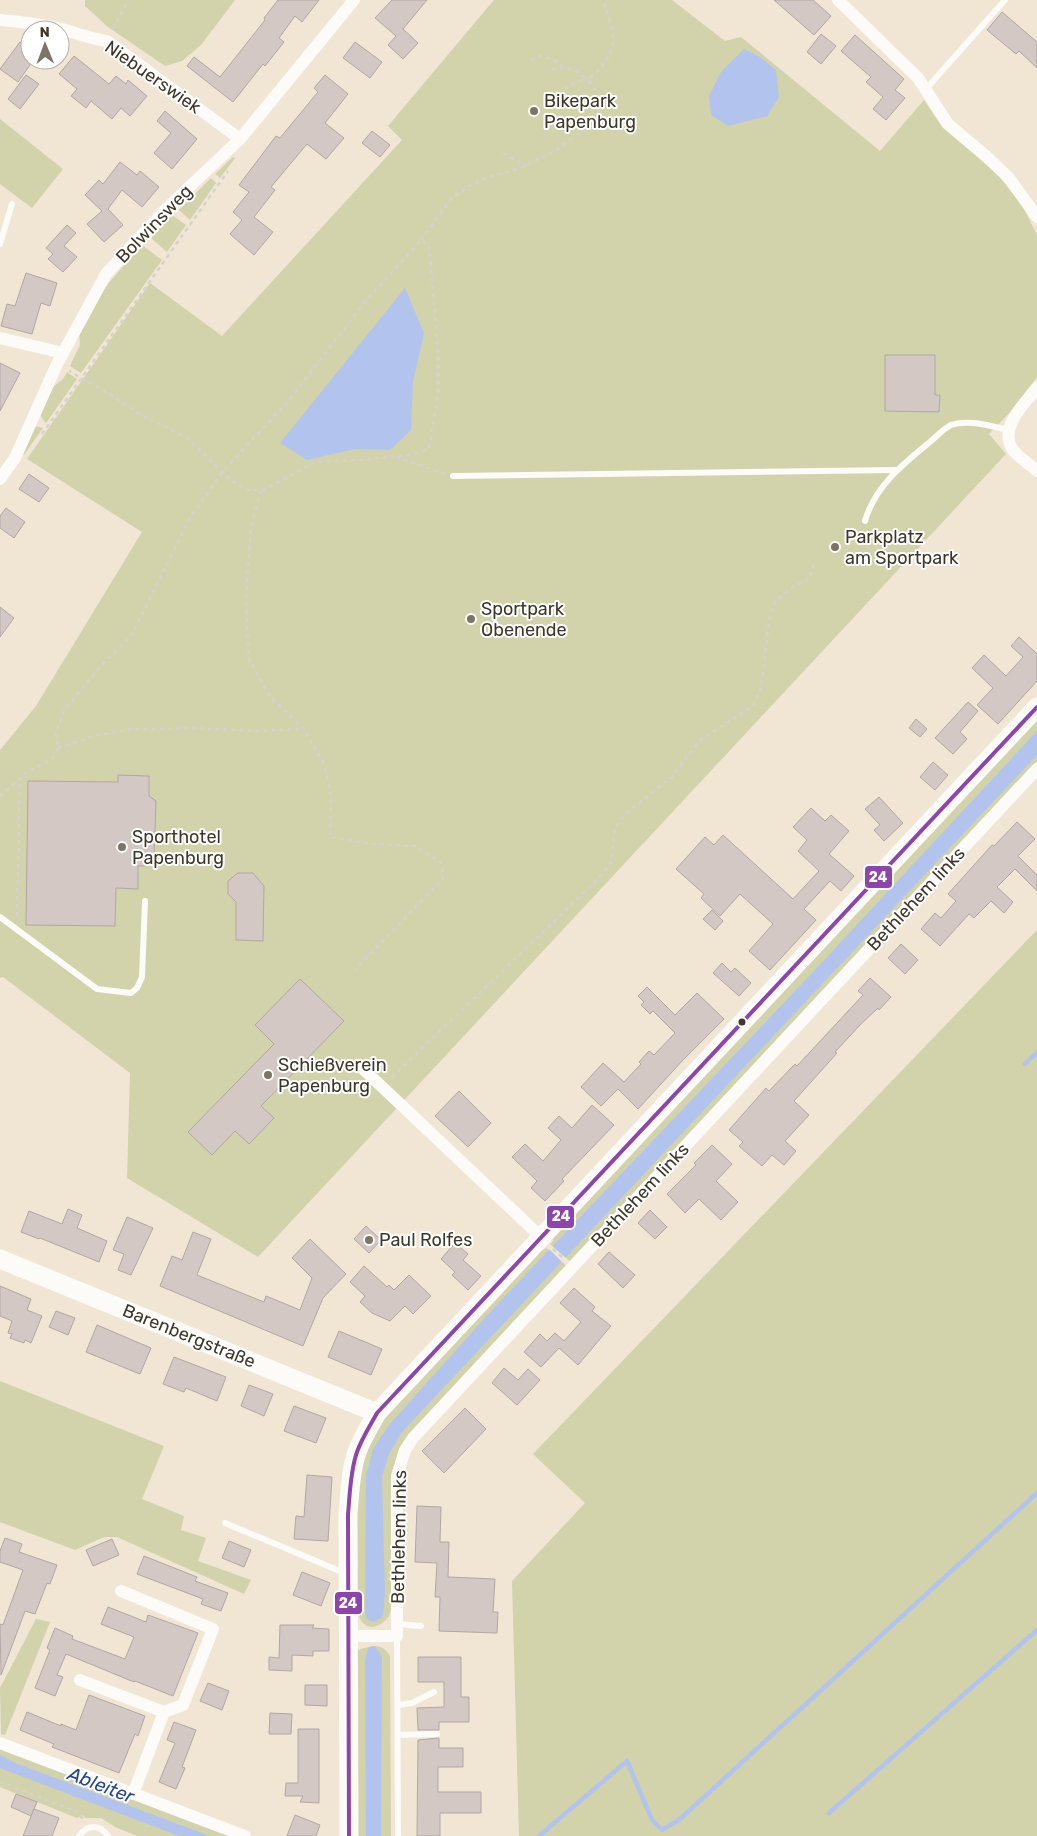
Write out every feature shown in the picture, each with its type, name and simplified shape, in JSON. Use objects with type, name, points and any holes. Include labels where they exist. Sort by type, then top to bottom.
[{"type":"street","name":"Bolwinsweg","points":[[0,478],[15,458],[60,359],[106,274],[167,208],[240,138],[354,0]]},
{"type":"street","points":[[838,0],[918,78],[948,124],[1009,178],[1037,217]]},
{"type":"street","name":"Niebuerswiek","points":[[0,20],[62,29],[93,39],[107,41],[240,138]]},
{"type":"street","points":[[0,338],[60,359]]},
{"type":"street","points":[[1037,388],[1015,416],[1008,430],[1013,449],[1037,471]]},
{"type":"street","points":[[349,1836],[348,1514],[357,1453],[366,1431],[377,1413],[545,1242],[1037,707]]},
{"type":"street","name":"Bethlehem links","points":[[397,1630],[397,1476],[405,1450],[413,1438],[1037,769]]},
{"type":"street","points":[[361,1067],[545,1242]]},
{"type":"street","name":"Barenbergstraße","points":[[0,1259],[377,1413]]},
{"type":"street","points":[[80,1680],[164,1712],[182,1705],[213,1629],[121,1591]]},
{"type":"street","points":[[348,1636],[397,1630]]},
{"type":"street","points":[[133,1794],[164,1712]]},
{"type":"street","points":[[0,1743],[245,1836]]},
{"type":"lane","points":[[926,90],[1005,0]]},
{"type":"lane","points":[[0,244],[12,204]]},
{"type":"lane","points":[[865,521],[868,509],[880,489],[897,470],[951,425],[974,423],[1008,430]]},
{"type":"lane","points":[[453,476],[897,470]]},
{"type":"lane","points":[[0,917],[97,989],[130,993],[137,988],[142,977],[145,901]]},
{"type":"lane","points":[[224,1523],[348,1574]]},
{"type":"lane","points":[[398,1836],[397,1630],[421,1626]]},
{"type":"lane","points":[[398,1705],[412,1703],[434,1692]]},
{"type":"lane","points":[[398,1735],[437,1734]]},
{"type":"lane","points":[[79,1836],[88,1827],[99,1828],[109,1836]]},
{"type":"path","points":[[107,41],[128,0]]},
{"type":"path","points":[[564,89],[579,81],[588,80],[603,67],[614,47],[612,26],[603,0]]},
{"type":"path","points":[[532,60],[540,56],[554,60],[564,67]]},
{"type":"path","points":[[0,796],[27,772],[52,759],[58,748],[56,733],[64,710],[100,667],[131,636],[190,518],[223,471],[286,404],[365,302],[421,240],[451,199],[467,187],[488,177],[526,166],[556,150],[585,129],[598,115],[599,95],[588,80],[571,68],[564,67],[552,70]]},
{"type":"path","points":[[503,153],[526,166]]},
{"type":"path","points":[[38,440],[228,171]]},
{"type":"path","points":[[60,359],[81,378],[111,395],[138,414],[187,438],[231,480],[247,490],[261,491],[316,462],[408,455],[429,449],[438,394],[438,350],[429,245],[421,240]]},
{"type":"path","points":[[395,456],[453,476]]},
{"type":"path","points":[[261,491],[251,526],[246,590],[249,659],[270,697],[304,729],[323,762],[331,795],[330,837],[372,844],[415,846],[442,863],[443,879],[355,970]]},
{"type":"path","points":[[382,1087],[594,883],[611,864],[615,828],[625,814],[656,792],[672,777],[699,741],[753,706],[761,687],[769,621],[776,600],[790,589],[810,578],[816,561]]},
{"type":"path","points":[[58,748],[94,736],[134,729],[196,728],[255,731],[304,729]]},
{"type":"path","points":[[16,929],[20,777]]},
{"type":"path","points":[[545,1242],[566,1262]]},
{"type":"path","points":[[0,1782],[78,1812],[88,1827]]},
{"type":"green space","points":[[85,0],[235,0],[201,45],[182,61],[165,66],[108,27],[85,6]]},
{"type":"green space","name":"Sportpark Obenende","points":[[494,0],[672,0],[725,41],[741,37],[880,151],[924,100],[942,127],[997,174],[1022,205],[1037,235],[1037,377],[1011,411],[989,434],[1006,454],[258,1257],[127,1178],[130,1073],[3,977],[0,978],[0,750],[36,706],[142,532],[27,459],[150,283],[222,336],[402,140],[388,126]]},
{"type":"green space","points":[[0,119],[63,169],[32,208],[0,184]]},
{"type":"green space","points":[[233,157],[235,158],[220,178],[215,174]]},
{"type":"green space","points":[[211,178],[216,183],[190,220],[179,210]]},
{"type":"green space","points":[[172,215],[186,225],[167,252],[151,238]]},
{"type":"green space","points":[[142,245],[162,260],[81,373],[70,366],[80,345],[79,334],[100,293]]},
{"type":"green space","points":[[67,372],[77,379],[46,423],[40,415],[53,387],[63,379]]},
{"type":"green space","points":[[35,426],[43,428],[24,455],[21,453]]},
{"type":"green space","points":[[1037,716],[1037,761],[570,1261],[565,1257],[562,1261],[566,1266],[397,1458],[392,1604],[389,1616],[383,1622],[372,1627],[365,1625],[362,1622],[356,1603],[357,1502],[363,1457],[376,1427],[539,1250],[547,1248],[549,1250],[553,1247],[550,1244],[553,1241],[552,1237]]},
{"type":"green space","points":[[1037,930],[1037,1836],[519,1836],[512,1581],[585,1503],[533,1454]]},
{"type":"green space","points":[[0,1381],[164,1446],[142,1499],[184,1516],[181,1530],[206,1538],[198,1561],[251,1580],[244,1594],[117,1537],[104,1537],[75,1550],[0,1522]]},
{"type":"green space","points":[[36,1619],[50,1622],[5,1735],[1,1734],[0,1688]]},
{"type":"green space","points":[[372,1646],[382,1648],[390,1656],[391,1836],[356,1836],[356,1655],[358,1650]]},
{"type":"green space","points":[[0,1746],[235,1836],[137,1836],[115,1827],[101,1818],[86,1818],[82,1815],[77,1818],[0,1787]]},
{"type":"water","points":[[744,49],[760,57],[776,70],[779,97],[767,116],[728,126],[711,115],[709,96],[721,72]]},
{"type":"water","points":[[405,288],[424,333],[413,382],[411,430],[390,450],[355,449],[307,460],[280,443]]},
{"type":"water","points":[[1037,731],[1037,755],[401,1433],[389,1454],[382,1476],[385,1592],[383,1616],[375,1621],[366,1618],[366,1476],[373,1449],[389,1425],[492,1310],[814,971]]},
{"type":"water","points":[[375,1646],[382,1657],[381,1836],[366,1836],[365,1660],[368,1648]]},
{"type":"water","points":[[0,1755],[18,1764],[210,1836],[179,1836],[0,1768]]},
{"type":"pier","points":[[551,1245],[567,1259],[563,1263],[548,1248]]},
{"type":"building","points":[[278,0],[319,0],[302,22],[295,16],[279,38],[284,42],[265,66],[263,64],[233,102],[187,66],[194,57],[220,77],[265,20],[264,18]]},
{"type":"building","points":[[392,0],[427,0],[403,29],[418,43],[403,59],[388,45],[396,36],[375,18]]},
{"type":"building","points":[[774,0],[813,0],[831,16],[814,35]]},
{"type":"building","points":[[1002,12],[1037,42],[1037,68],[1019,51],[1016,54],[987,30]]},
{"type":"building","points":[[821,34],[836,46],[821,64],[807,52]]},
{"type":"building","points":[[855,35],[904,79],[895,90],[905,98],[886,120],[873,109],[883,97],[866,82],[871,77],[841,51]]},
{"type":"building","points":[[20,42],[20,70],[26,70],[18,82],[0,69]]},
{"type":"building","points":[[355,42],[382,62],[370,78],[343,58]]},
{"type":"building","points":[[74,56],[109,84],[116,76],[126,84],[128,80],[147,96],[130,116],[121,108],[112,119],[91,101],[86,108],[71,96],[77,89],[59,74],[62,70],[70,70],[70,61]]},
{"type":"building","points":[[26,75],[39,84],[20,109],[8,99]]},
{"type":"building","points":[[325,75],[348,94],[325,123],[344,138],[326,159],[307,144],[271,187],[275,190],[254,217],[273,232],[254,255],[230,234],[242,220],[233,212],[249,192],[239,185],[276,136],[280,138],[318,92],[314,88]]},
{"type":"building","points":[[165,111],[197,139],[172,169],[154,153],[171,133],[157,121]]},
{"type":"building","points":[[372,131],[390,145],[380,157],[362,143]]},
{"type":"building","points":[[120,162],[137,175],[140,171],[159,187],[142,207],[122,190],[108,209],[123,225],[104,242],[87,224],[102,211],[85,195],[99,180],[103,184]]},
{"type":"building","points":[[67,225],[76,233],[64,246],[77,257],[63,272],[48,259],[53,254],[46,248]]},
{"type":"building","points":[[26,273],[57,283],[50,306],[41,303],[32,334],[1,326],[7,304],[15,306]]},
{"type":"building","points":[[885,355],[935,355],[935,395],[940,395],[939,412],[885,411]]},
{"type":"building","points":[[0,363],[20,373],[0,411]]},
{"type":"building","points":[[29,474],[49,488],[39,502],[19,489]]},
{"type":"building","points":[[6,508],[25,522],[14,538],[0,528],[0,516]]},
{"type":"building","points":[[0,607],[14,618],[0,637]]},
{"type":"building","points":[[1019,637],[1037,654],[1037,681],[998,724],[977,705],[993,688],[972,668],[984,655],[1006,676],[1023,657],[1011,646]]},
{"type":"building","points":[[968,702],[978,711],[960,732],[967,739],[953,754],[935,738]]},
{"type":"building","points":[[916,719],[927,729],[920,737],[909,728]]},
{"type":"building","points":[[933,762],[948,775],[935,790],[920,777]]},
{"type":"building","points":[[118,775],[149,776],[149,796],[156,801],[154,855],[146,866],[138,866],[138,889],[116,888],[115,926],[26,925],[28,781],[118,782]]},
{"type":"building","points":[[879,797],[903,823],[884,841],[874,830],[880,825],[865,809]]},
{"type":"building","points":[[811,808],[825,821],[831,815],[849,831],[829,854],[854,876],[841,891],[830,881],[804,909],[816,920],[770,970],[749,951],[773,924],[740,894],[720,916],[701,898],[704,894],[676,869],[705,837],[714,845],[723,835],[793,899],[819,871],[798,851],[807,840],[793,827]]},
{"type":"building","points":[[1017,822],[1035,839],[1018,856],[1037,875],[1037,891],[1015,869],[997,887],[1013,902],[1004,913],[991,901],[974,918],[969,914],[940,946],[921,929],[935,913],[941,918],[956,901],[948,894],[992,845],[994,846]]},
{"type":"building","points":[[238,873],[253,873],[264,886],[263,941],[236,940],[236,902],[228,894],[228,881]]},
{"type":"building","points":[[712,910],[723,921],[715,930],[703,919]]},
{"type":"building","points":[[901,944],[918,960],[905,974],[888,958]]},
{"type":"building","points":[[722,963],[731,972],[735,968],[751,983],[739,996],[713,973]]},
{"type":"building","points":[[870,978],[891,997],[879,1010],[878,1008],[861,1024],[794,1101],[809,1115],[785,1141],[796,1151],[784,1165],[772,1155],[762,1166],[739,1146],[743,1142],[729,1130],[766,1088],[769,1091],[795,1064],[797,1066],[863,995],[858,991]]},
{"type":"building","name":"Schießverein Papenburg","points":[[300,979],[344,1021],[261,1106],[274,1118],[249,1144],[235,1131],[212,1155],[188,1132],[274,1044],[255,1025]]},
{"type":"building","points":[[647,987],[675,1015],[697,993],[724,1019],[638,1109],[618,1089],[601,1106],[581,1087],[603,1063],[624,1082],[641,1064],[639,1062],[649,1051],[654,1055],[675,1033],[653,1011],[650,1014],[641,1005],[644,1002],[638,996]]},
{"type":"building","points":[[459,1091],[491,1123],[468,1147],[435,1116]]},
{"type":"building","points":[[592,1105],[614,1125],[562,1179],[564,1181],[545,1201],[531,1188],[537,1181],[512,1157],[525,1144],[543,1161],[561,1140],[548,1128],[559,1116],[572,1128]]},
{"type":"building","points":[[712,1145],[732,1164],[716,1181],[738,1202],[721,1220],[699,1199],[685,1213],[667,1194],[696,1165],[694,1163]]},
{"type":"building","points":[[68,1209],[82,1215],[77,1228],[107,1241],[99,1262],[21,1232],[29,1211],[62,1224]]},
{"type":"building","points":[[650,1210],[667,1227],[655,1239],[638,1223]]},
{"type":"building","points":[[127,1217],[153,1228],[131,1275],[118,1270],[124,1254],[113,1250]]},
{"type":"building","points":[[366,1226],[381,1240],[369,1253],[354,1239]]},
{"type":"building","points":[[193,1232],[211,1239],[197,1275],[264,1302],[266,1296],[300,1310],[312,1278],[292,1258],[310,1239],[346,1274],[323,1298],[303,1346],[160,1286],[172,1256],[182,1260]]},
{"type":"building","points":[[455,1243],[468,1254],[463,1260],[481,1276],[468,1290],[452,1275],[455,1272],[441,1259]]},
{"type":"building","points":[[609,1252],[635,1275],[623,1288],[598,1264]]},
{"type":"building","points":[[364,1266],[387,1287],[389,1285],[394,1290],[409,1275],[431,1296],[413,1314],[405,1306],[390,1321],[372,1313],[360,1302],[365,1296],[350,1282]]},
{"type":"building","points":[[0,1286],[31,1299],[27,1310],[42,1316],[31,1343],[25,1340],[24,1343],[10,1338],[12,1334],[8,1333],[12,1321],[0,1316]]},
{"type":"building","points":[[574,1288],[595,1307],[592,1311],[611,1326],[578,1365],[559,1348],[541,1367],[524,1352],[540,1334],[547,1341],[555,1333],[564,1341],[581,1322],[560,1303]]},
{"type":"building","points":[[56,1311],[75,1318],[68,1335],[49,1327]]},
{"type":"building","points":[[97,1325],[151,1348],[140,1374],[86,1352]]},
{"type":"building","points":[[339,1331],[382,1349],[371,1375],[328,1357]]},
{"type":"building","points":[[174,1357],[226,1377],[217,1401],[186,1388],[184,1392],[163,1384]]},
{"type":"building","points":[[504,1368],[518,1380],[528,1369],[540,1380],[517,1405],[492,1383]]},
{"type":"building","points":[[249,1385],[273,1394],[264,1416],[241,1406]]},
{"type":"building","points":[[294,1406],[326,1418],[316,1443],[284,1431]]},
{"type":"building","points":[[465,1408],[486,1429],[444,1473],[422,1451]]},
{"type":"building","points":[[307,1475],[332,1477],[328,1541],[294,1539],[296,1516],[304,1517]]},
{"type":"building","points":[[417,1506],[441,1507],[440,1542],[449,1542],[448,1577],[495,1579],[493,1612],[498,1612],[497,1633],[439,1631],[440,1597],[435,1597],[437,1563],[415,1562]]},
{"type":"building","points":[[5,1538],[22,1544],[19,1552],[57,1565],[50,1584],[47,1583],[35,1614],[25,1611],[1,1675],[0,1624],[3,1625],[23,1570],[0,1562],[0,1551]]},
{"type":"building","points":[[112,1539],[119,1555],[93,1566],[86,1550]]},
{"type":"building","points":[[229,1541],[251,1550],[244,1567],[222,1558]]},
{"type":"building","points":[[144,1556],[197,1577],[195,1581],[228,1593],[221,1611],[201,1604],[203,1599],[137,1574]]},
{"type":"building","points":[[302,1572],[330,1583],[321,1606],[293,1595]]},
{"type":"building","points":[[108,1607],[146,1622],[148,1615],[198,1633],[173,1696],[66,1654],[57,1675],[63,1677],[55,1696],[35,1688],[50,1650],[47,1648],[55,1628],[73,1636],[72,1639],[125,1659],[134,1637],[101,1624]]},
{"type":"building","points":[[280,1625],[314,1625],[312,1628],[329,1629],[329,1651],[313,1651],[313,1656],[292,1655],[292,1671],[269,1670],[269,1657],[279,1658]]},
{"type":"building","points":[[418,1657],[461,1657],[461,1697],[469,1697],[469,1722],[439,1722],[439,1730],[418,1730],[417,1708],[444,1707],[444,1682],[418,1682]]},
{"type":"building","points":[[208,1683],[229,1691],[222,1710],[200,1701]]},
{"type":"building","points":[[305,1685],[327,1685],[327,1706],[305,1705]]},
{"type":"building","points":[[89,1695],[145,1716],[138,1736],[135,1734],[119,1773],[52,1747],[54,1744],[20,1730],[27,1712],[76,1730]]},
{"type":"building","points":[[270,1713],[292,1714],[291,1734],[269,1734]]},
{"type":"building","points":[[174,1722],[196,1730],[182,1767],[185,1768],[176,1789],[159,1782],[175,1743],[167,1740]]},
{"type":"building","points":[[298,1729],[319,1729],[319,1803],[300,1802],[303,1796],[285,1796],[286,1783],[298,1783]]},
{"type":"building","points":[[439,1738],[439,1748],[463,1748],[463,1767],[438,1767],[438,1792],[481,1792],[481,1813],[440,1813],[440,1836],[417,1836],[418,1740]]},
{"type":"building","points":[[16,1794],[37,1802],[31,1816],[11,1807]]},
{"type":"building","points":[[34,1809],[59,1818],[52,1836],[23,1836]]},
{"type":"building","points":[[295,1815],[320,1825],[316,1836],[287,1836]]},
{"type":"waterway","points":[[1025,1064],[1037,1052]]},
{"type":"waterway","points":[[539,1836],[627,1761],[652,1820],[662,1830],[680,1819],[1037,1493]]},
{"type":"waterway","points":[[829,1813],[1037,1630]]},
{"type":"transit line","name":"24","points":[[349,1836],[348,1514],[353,1467],[357,1452],[377,1413],[1037,707]]},
{"type":"place","name":"Bikepark Papenburg","points":[[534,111]]},
{"type":"place","name":"Parkplatz am Sportpark","points":[[835,547]]},
{"type":"place","name":"Sportpark Obenende","points":[[471,619]]},
{"type":"place","name":"Sporthotel Papenburg","points":[[122,847]]},
{"type":"place","name":"Schießverein Papenburg","points":[[268,1075]]},
{"type":"place","name":"Paul Rolfes","points":[[369,1240]]},
{"type":"water label","name":"Ableiter","points":[[101,1785]]}]
